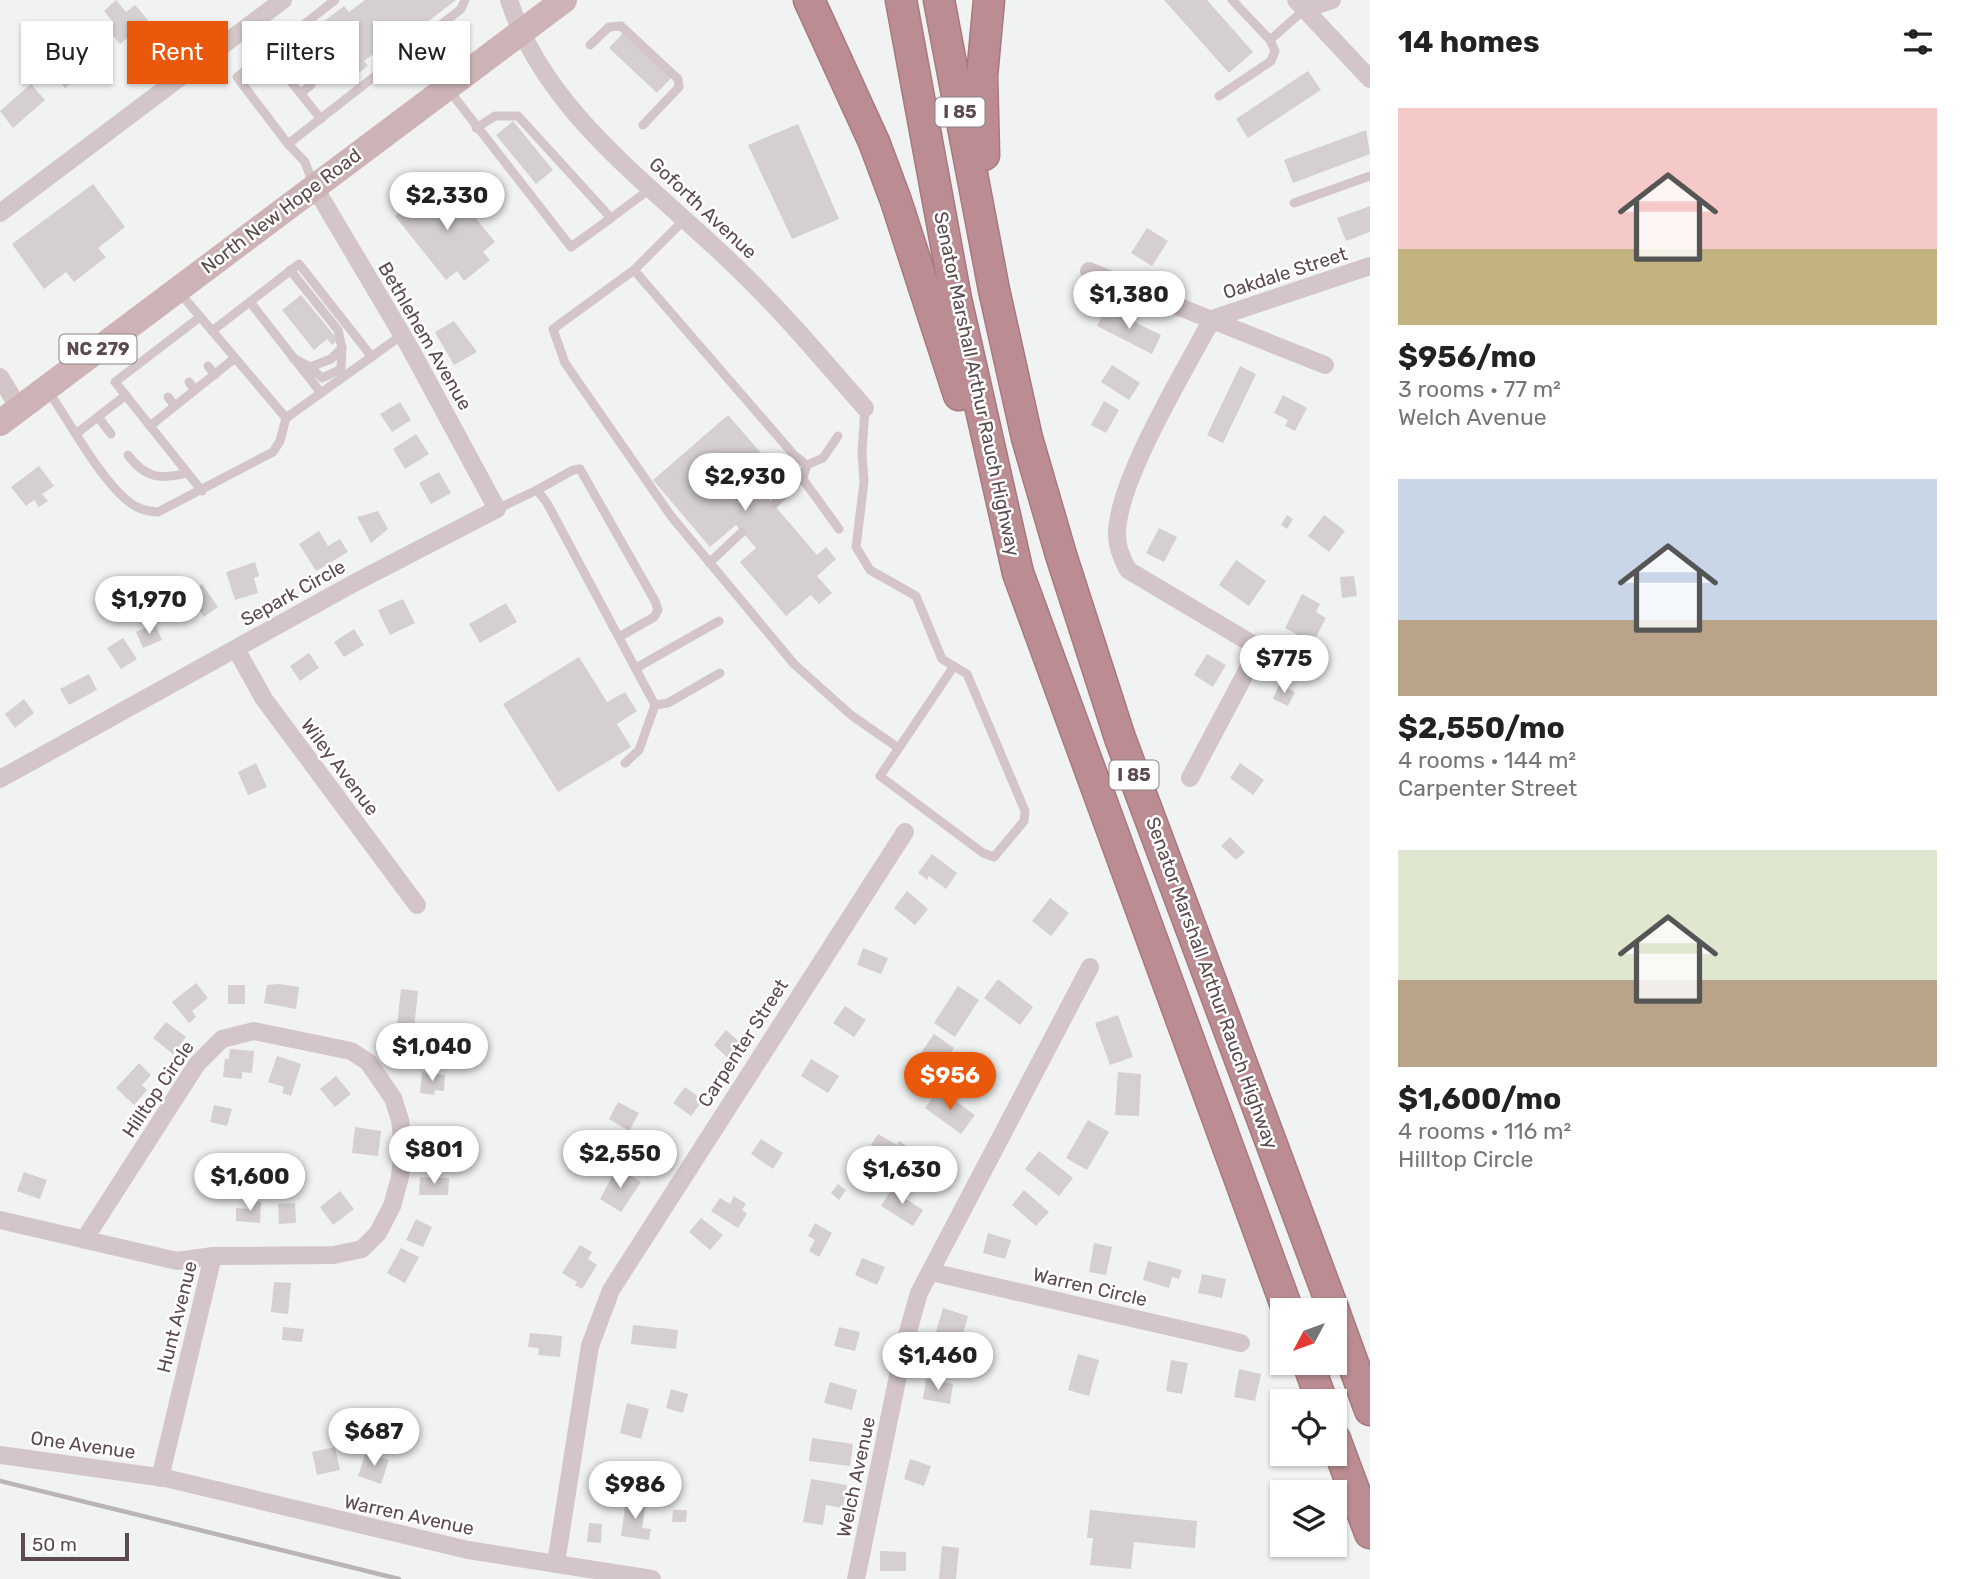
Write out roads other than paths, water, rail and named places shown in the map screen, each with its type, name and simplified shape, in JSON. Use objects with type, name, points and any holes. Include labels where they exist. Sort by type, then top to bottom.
[{"type":"highway","points":[[809,0],[874,142],[896,201],[1018,573]]},
{"type":"highway","name":"Senator Marshall Arthur Rauch Highway","points":[[901,0],[956,299],[1018,573],[1283,1298]]},
{"type":"highway","name":"Senator Marshall Arthur Rauch Highway","points":[[939,0],[981,224],[1027,438],[1060,555],[1120,738],[1330,1298]]},
{"type":"highway","points":[[981,224],[987,195],[982,76],[989,0]]},
{"type":"highway","points":[[1348,1343],[1370,1394]]},
{"type":"highway","name":"Senator Marshall Arthur Rauch Highway","points":[[1348,1348],[1370,1410]]},
{"type":"highway","points":[[1345,1466],[1370,1533]]},
{"type":"main road","name":"North New Hope Road","points":[[10,416],[564,0]]},
{"type":"street","points":[[0,213],[283,0]]},
{"type":"street","name":"Goforth Avenue","points":[[509,0],[520,33],[550,84],[603,142],[786,317],[865,408]]},
{"type":"street","points":[[1301,5],[1332,0]]},
{"type":"street","points":[[1301,5],[1370,79]]},
{"type":"street","name":"Bethlehem Avenue","points":[[314,186],[402,335],[497,509]]},
{"type":"street","name":"Oakdale Street","points":[[1212,319],[1370,266]]},
{"type":"street","points":[[1088,271],[1325,365]]},
{"type":"street","points":[[1190,778],[1259,648],[1128,570],[1120,554],[1116,533],[1122,503],[1152,436],[1212,319]]},
{"type":"street","points":[[0,377],[10,416]]},
{"type":"street","name":"Separk Circle","points":[[0,779],[497,509]]},
{"type":"street","name":"Wiley Avenue","points":[[236,649],[264,699],[417,905]]},
{"type":"street","name":"Carpenter Street","points":[[556,1563],[590,1346],[611,1290],[905,832]]},
{"type":"street","name":"Welch Avenue","points":[[856,1579],[905,1342],[919,1293],[1090,967]]},
{"type":"street","name":"Hilltop Circle","points":[[84,1240],[197,1064],[222,1039],[254,1031],[351,1051],[368,1062],[393,1098],[400,1120],[403,1146],[400,1177],[392,1206],[378,1233],[362,1249],[334,1255],[213,1256]]},
{"type":"street","name":"Hunt Avenue","points":[[0,1220],[177,1261],[213,1256],[160,1478]]},
{"type":"street","name":"Warren Circle","points":[[931,1272],[1241,1343]]},
{"type":"street","name":"One Avenue","points":[[0,1455],[160,1478]]},
{"type":"street","name":"Warren Avenue","points":[[160,1478],[408,1538],[652,1579]]},
{"type":"lane","points":[[308,21],[335,0]]},
{"type":"lane","points":[[288,144],[461,9],[466,0]]},
{"type":"lane","points":[[1219,96],[1271,61],[1275,51],[1270,40],[1232,0]]},
{"type":"lane","points":[[1270,40],[1301,5]]},
{"type":"lane","points":[[590,45],[609,27],[621,26],[678,79],[679,87],[643,125]]},
{"type":"lane","points":[[242,84],[304,162],[314,186]]},
{"type":"lane","points":[[294,84],[321,119]]},
{"type":"lane","points":[[301,93],[311,84]]},
{"type":"lane","points":[[447,87],[485,140],[571,247],[652,188]]},
{"type":"lane","points":[[476,128],[495,116],[518,116],[611,218]]},
{"type":"lane","points":[[1294,203],[1370,176]]},
{"type":"lane","points":[[685,219],[634,271],[559,323],[553,329],[555,341],[565,363],[600,417],[671,516],[709,563],[816,687],[897,747]]},
{"type":"lane","points":[[212,331],[299,264],[372,356]]},
{"type":"lane","points":[[290,270],[338,330],[342,348],[341,369],[323,378],[293,358]]},
{"type":"lane","points":[[634,271],[794,455],[807,465]]},
{"type":"lane","points":[[177,289],[286,418]]},
{"type":"lane","points":[[250,302],[321,393]]},
{"type":"lane","points":[[200,317],[115,382],[202,491]]},
{"type":"lane","points":[[180,332],[187,341]]},
{"type":"lane","points":[[46,388],[120,493],[141,510],[158,512],[272,452],[280,441],[286,418],[402,335]]},
{"type":"lane","points":[[162,346],[168,355]]},
{"type":"lane","points":[[310,367],[331,359],[342,348]]},
{"type":"lane","points":[[150,426],[235,358]]},
{"type":"lane","points":[[141,362],[148,371]]},
{"type":"lane","points":[[208,366],[215,375]]},
{"type":"lane","points":[[189,382],[195,390]]},
{"type":"lane","points":[[77,433],[125,395]]},
{"type":"lane","points":[[169,397],[175,406]]},
{"type":"lane","points":[[865,408],[862,453],[864,482],[856,547],[870,570],[916,596],[942,659],[954,666],[967,674],[1025,811],[1024,821],[994,857],[983,853],[880,776],[954,666]]},
{"type":"lane","points":[[98,416],[111,434]]},
{"type":"lane","points":[[774,504],[802,478],[807,465],[823,458],[838,436]]},
{"type":"lane","points":[[128,455],[147,475],[169,478],[187,473]]},
{"type":"lane","points":[[497,509],[573,470],[580,469],[658,610],[654,617],[619,637]]},
{"type":"lane","points":[[802,478],[839,529]]},
{"type":"lane","points":[[537,490],[655,705],[639,750],[625,763]]},
{"type":"lane","points":[[709,563],[742,532]]},
{"type":"lane","points":[[636,668],[719,621]]},
{"type":"lane","points":[[655,705],[668,703],[720,673]]},
{"type":"railway","points":[[0,1481],[399,1579]]}]
